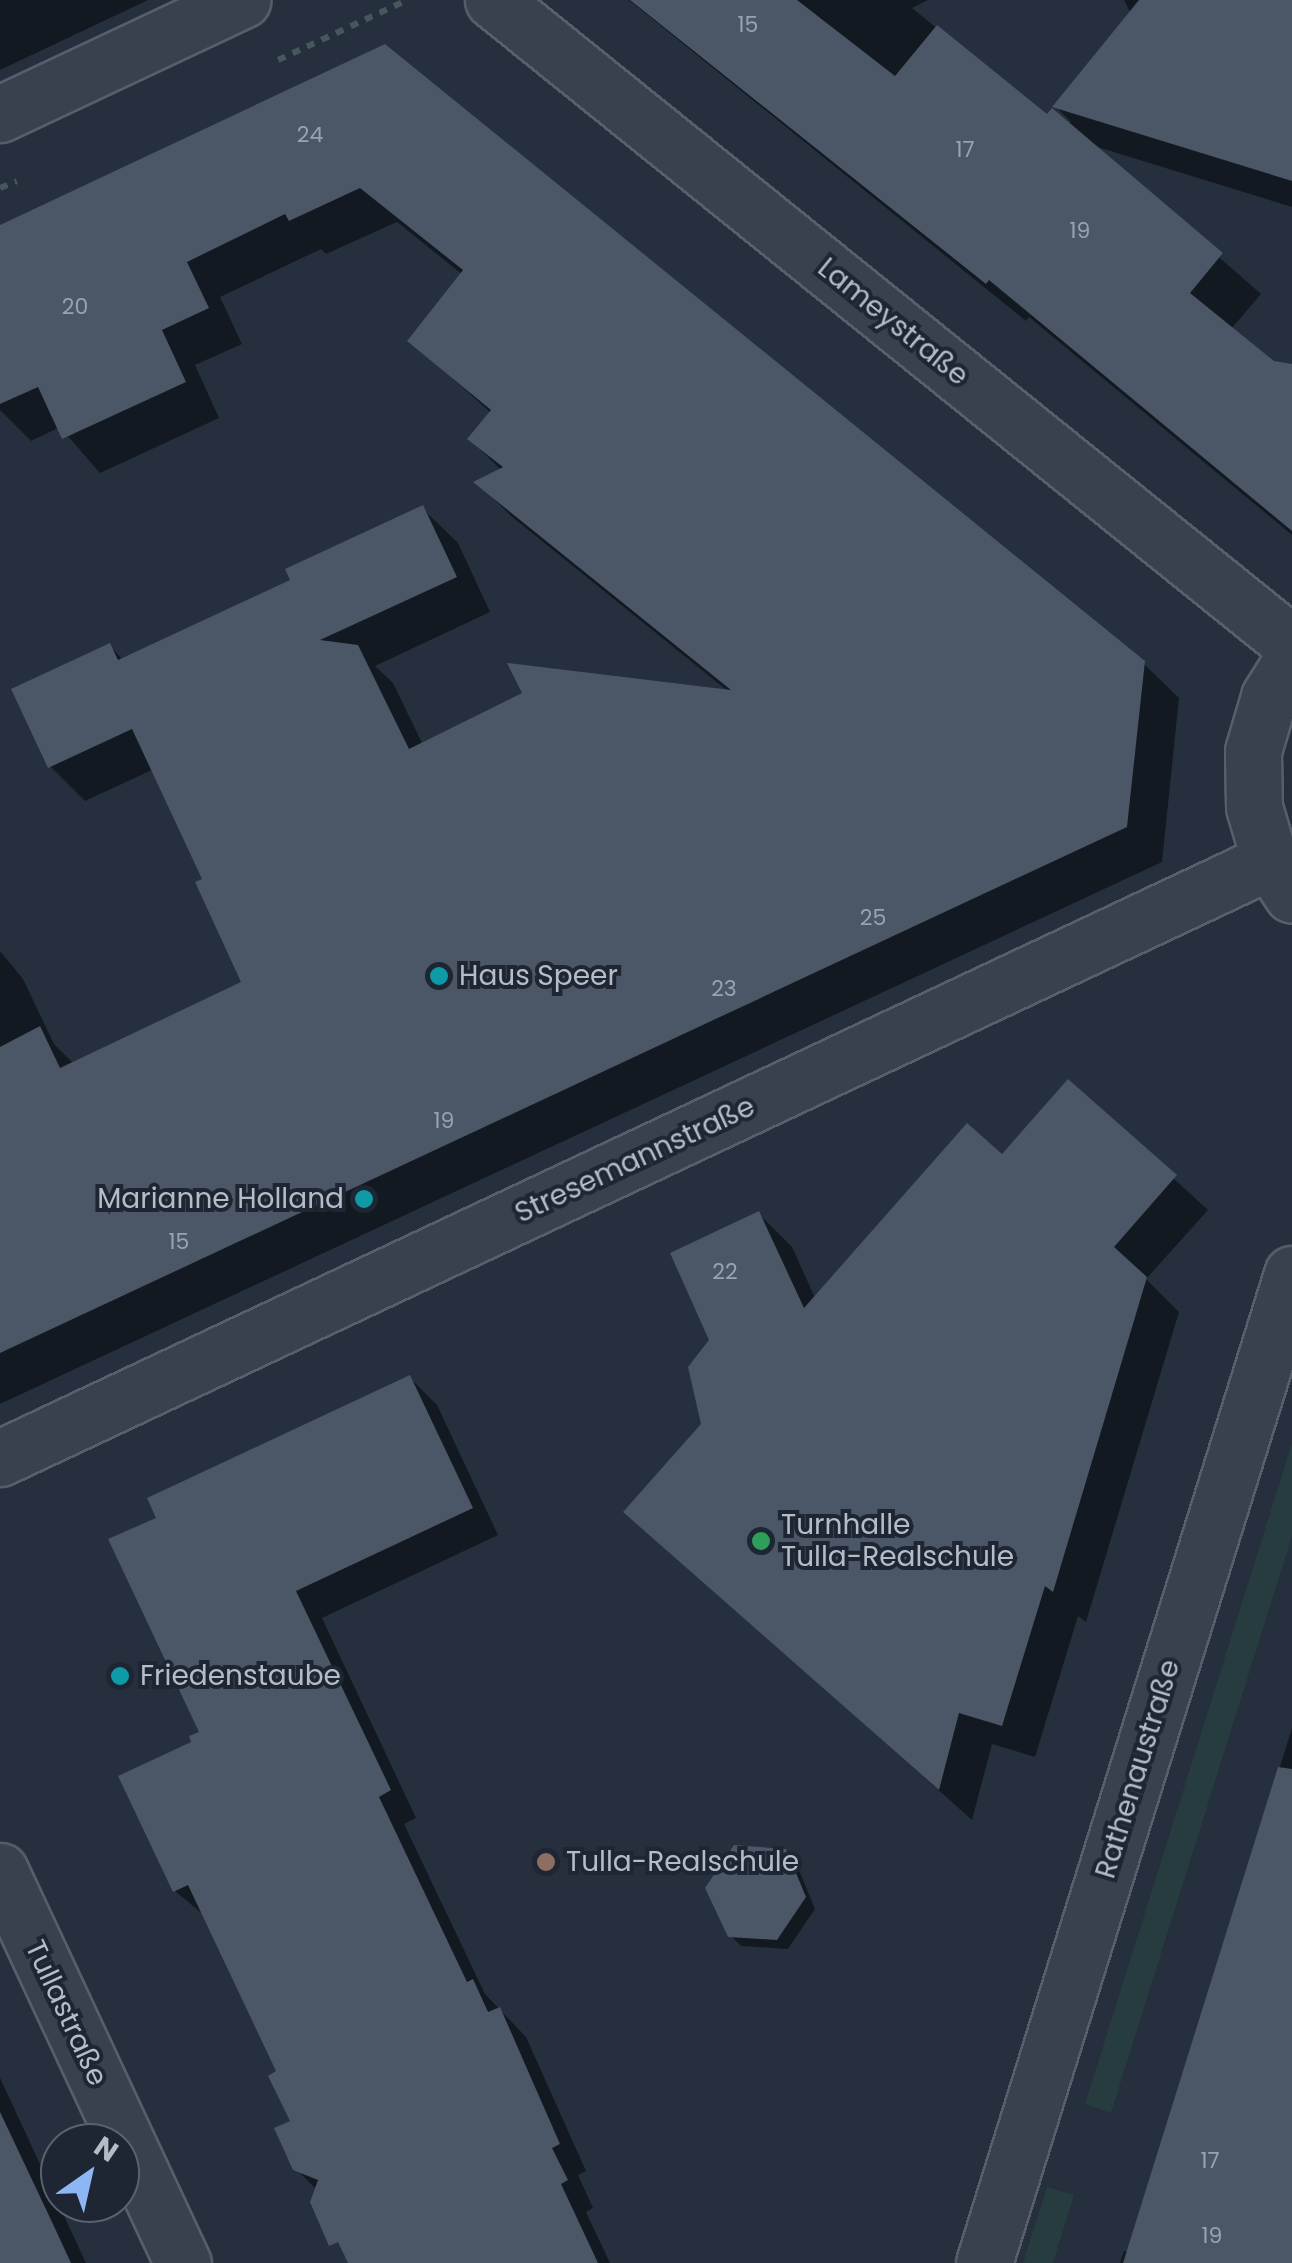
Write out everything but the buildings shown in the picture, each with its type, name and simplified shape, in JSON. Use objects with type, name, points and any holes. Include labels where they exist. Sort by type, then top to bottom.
[{"type":"street","points":[[0,114],[242,0]]},
{"type":"street","name":"Lameystraße","points":[[493,0],[1292,644]]},
{"type":"street","points":[[1281,878],[1254,807],[1253,751],[1269,697],[1292,660]]},
{"type":"street","name":"Stresemannstraße","points":[[0,1458],[1281,878]]},
{"type":"street","name":"Rathenaustraße","points":[[984,2263],[1292,1274]]},
{"type":"street","name":"Tullastraße","points":[[0,1871],[183,2263]]},
{"type":"green space","points":[[1292,1443],[1292,1536],[1111,2113],[1085,2104]]},
{"type":"green space","points":[[1047,2187],[1074,2195],[1053,2263],[1023,2263]]},
{"type":"place","name":"Haus Speer","points":[[439,976]]},
{"type":"place","name":"Marianne Holland","points":[[364,1199]]},
{"type":"place","name":"Turnhalle Tulla-Realschule","points":[[761,1541]]},
{"type":"place","name":"Friedenstaube","points":[[120,1676]]},
{"type":"place","name":"Tulla-Realschule","points":[[546,1862]]}]
